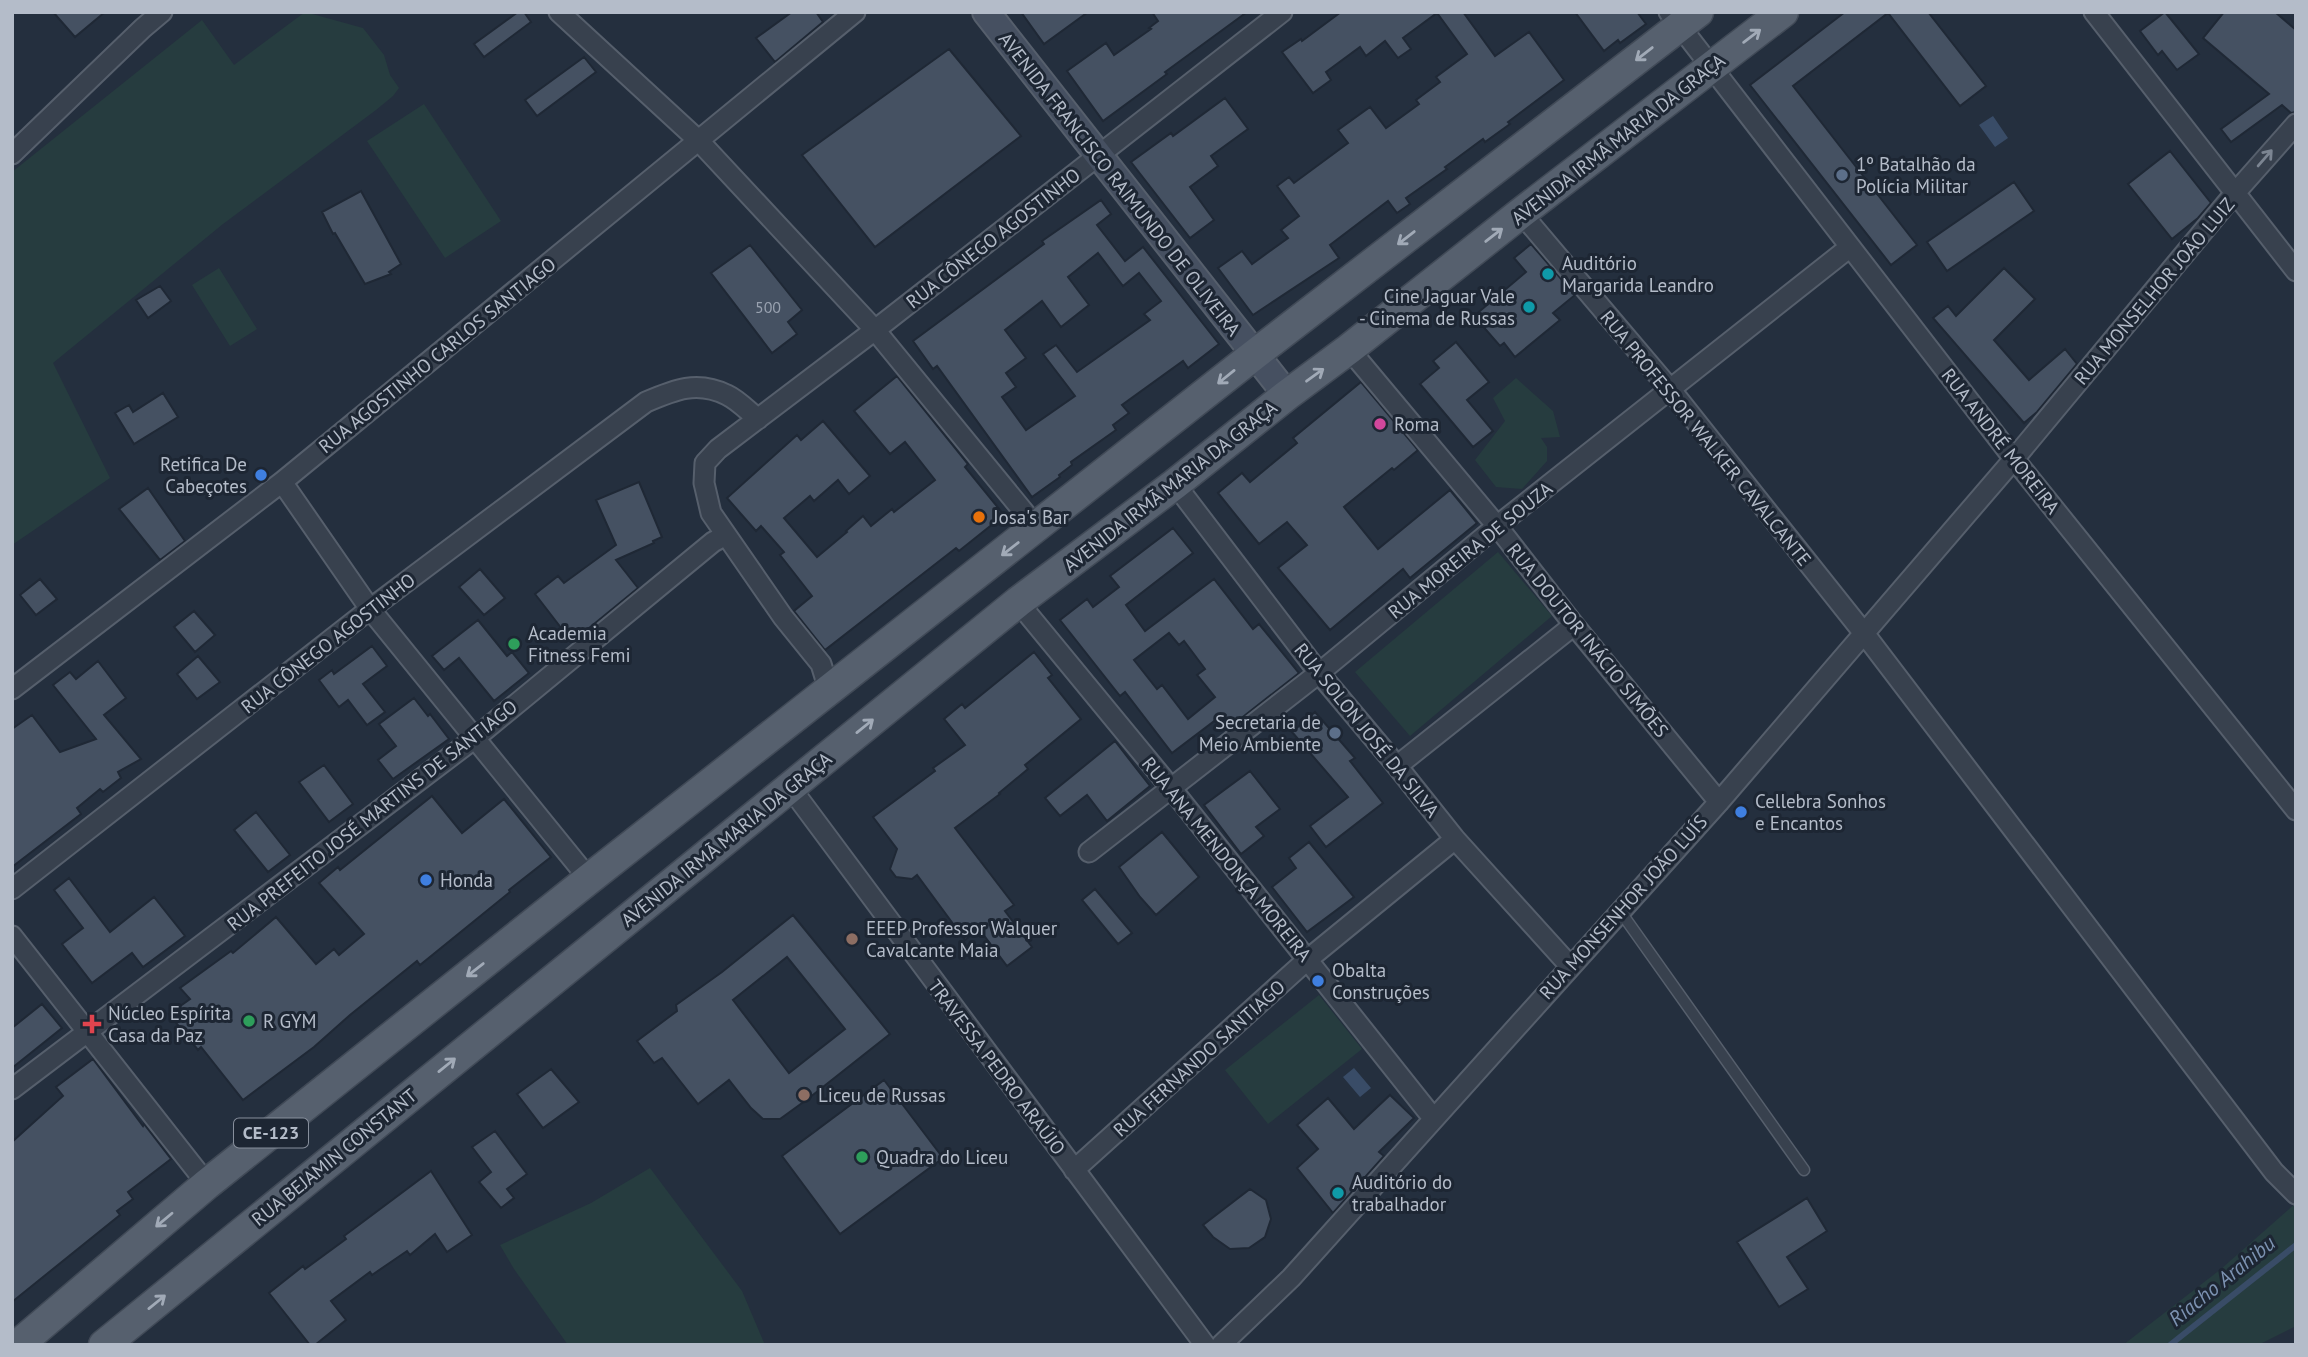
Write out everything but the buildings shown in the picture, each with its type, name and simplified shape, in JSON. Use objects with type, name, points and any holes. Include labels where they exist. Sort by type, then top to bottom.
[{"type":"main road","name":"AVENIDA IRMÃ MARIA DA GRAÇA","points":[[565,970],[1018,602],[1175,484],[1783,12]]},
{"type":"main road","points":[[589,879],[1683,17]]},
{"type":"main road","name":"CE-123","points":[[18,1345],[207,1184],[589,879]]},
{"type":"main road","name":"RUA BEJAMIN CONSTANT","points":[[104,1345],[565,970]]},
{"type":"street","points":[[12,154],[162,12]]},
{"type":"street","points":[[559,12],[698,139],[875,330],[1037,528]]},
{"type":"street","name":"RUA AGOSTINHO CARLOS SANTIAGO","points":[[13,688],[282,482],[855,12]]},
{"type":"street","name":"AVENIDA FRANCISCO RAIMUNDO DE OLIVEIRA","points":[[986,12],[1287,395]]},
{"type":"street","name":"RUA CÔNEGO AGOSTINHO","points":[[726,535],[711,513],[704,483],[705,463],[718,449],[1282,12]]},
{"type":"street","points":[[2094,12],[2296,271]]},
{"type":"street","name":"RUA ANDRÉ MOREIRA","points":[[1683,17],[1712,66],[1850,247],[2014,459],[2296,810]]},
{"type":"street","name":"RUA MONSELHOR JOÃO LUIZ","points":[[2014,459],[2235,193],[2296,124]]},
{"type":"street","name":"RUA PROFESSOR WALKER CAVALCANTE","points":[[1521,213],[1670,389],[1863,632],[2274,1172],[2296,1194]]},
{"type":"street","name":"RUA MOREIRA DE SOUZA","points":[[1089,852],[1319,673],[1497,526],[1850,247]]},
{"type":"street","name":"RUA DOUTOR INÁCIO SIMÕES","points":[[1349,349],[1497,526],[1719,802]]},
{"type":"street","name":"RUA CÔNEGO AGOSTINHO","points":[[12,889],[370,609],[646,402],[678,388],[703,387],[728,395],[758,419]]},
{"type":"street","name":"RUA MONSENHOR JOÃO LUÍS","points":[[1221,1345],[1291,1278],[1719,802],[2014,459]]},
{"type":"street","points":[[282,482],[370,609],[589,879]]},
{"type":"street","name":"RUA SOLON JOSÉ DA SILVA","points":[[1175,484],[1319,673],[1455,839],[1570,966]]},
{"type":"street","points":[[726,535],[783,617],[821,664],[829,690]]},
{"type":"street","name":"RUA PREFEITO JOSÉ MARTINS DE SANTIAGO","points":[[12,1089],[475,738],[713,542],[726,535]]},
{"type":"street","name":"RUA ANA MENDONÇA MOREIRA","points":[[1018,602],[1171,788],[1433,1118]]},
{"type":"street","points":[[1397,766],[1574,625]]},
{"type":"street","name":"TRAVESSA PEDRO ARAÚJO","points":[[790,787],[1205,1345]]},
{"type":"street","name":"RUA FERNANDO SANTIAGO","points":[[1074,1170],[1307,960],[1455,839]]},
{"type":"street","points":[[12,936],[207,1184]]},
{"type":"lane","points":[[1620,911],[1804,1170]]},
{"type":"green space","points":[[305,12],[363,28],[384,55],[390,75],[399,88],[376,110],[223,224],[53,363],[110,478],[12,545],[12,172],[202,20],[234,65]]},
{"type":"green space","points":[[424,104],[501,221],[445,258],[367,141]]},
{"type":"green space","points":[[219,268],[257,329],[230,346],[192,285]]},
{"type":"green space","points":[[1516,378],[1553,411],[1560,437],[1541,438],[1547,447],[1547,461],[1522,489],[1496,487],[1475,460],[1505,421],[1493,398]]},
{"type":"green space","points":[[1498,552],[1552,616],[1410,736],[1355,672]]},
{"type":"green space","points":[[1319,995],[1362,1049],[1268,1124],[1225,1070]]},
{"type":"green space","points":[[650,1168],[742,1291],[765,1345],[568,1345],[514,1269],[500,1245],[591,1203]]},
{"type":"green space","points":[[2296,1203],[2296,1326],[2258,1345],[2123,1345],[2221,1269]]},
{"type":"water","points":[[1993,116],[2008,138],[1995,147],[1979,125]]},
{"type":"water","points":[[1354,1068],[1371,1088],[1360,1097],[1343,1077]]},
{"type":"waterway","name":"Riacho Arahibu","points":[[2170,1345],[2296,1245]]},
{"type":"place","name":"1º Batalhão da Polícia Militar","points":[[1842,175]]},
{"type":"place","name":"Auditório Margarida Leandro","points":[[1548,274]]},
{"type":"place","name":"Cine Jaguar Vale - Cinema de Russas","points":[[1529,307]]},
{"type":"place","name":"Roma","points":[[1380,424]]},
{"type":"place","name":"Retifica De Cabeçotes","points":[[261,475]]},
{"type":"place","name":"Josa's Bar","points":[[979,517]]},
{"type":"place","name":"Academia Fitness Femi","points":[[514,644]]},
{"type":"place","name":"Secretaria de Meio Ambiente","points":[[1335,733]]},
{"type":"place","name":"Cellebra Sonhos e Encantos","points":[[1741,812]]},
{"type":"place","name":"Honda","points":[[426,880]]},
{"type":"place","name":"EEEP Professor Walquer Cavalcante Maia","points":[[852,939]]},
{"type":"place","name":"Obalta Construções","points":[[1318,981]]},
{"type":"place","name":"R GYM","points":[[249,1021]]},
{"type":"place","name":"Núcleo Espírita Casa da Paz","points":[[92,1024]]},
{"type":"place","name":"Liceu de Russas","points":[[804,1095]]},
{"type":"place","name":"Quadra do Liceu","points":[[862,1157]]},
{"type":"place","name":"Auditório do trabalhador","points":[[1338,1193]]}]
